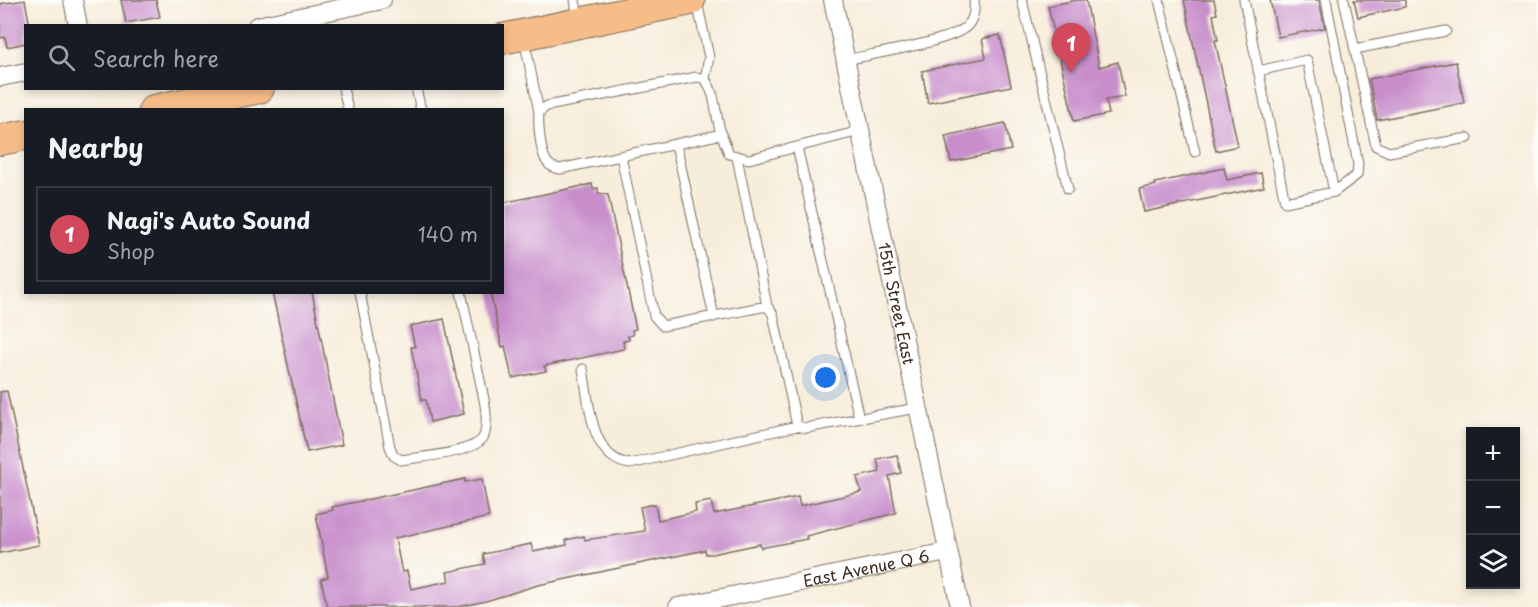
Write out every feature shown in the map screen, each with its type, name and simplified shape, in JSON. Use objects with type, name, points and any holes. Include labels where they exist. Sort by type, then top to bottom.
[{"type":"highway","points":[[513,37],[577,12],[690,0]]},
{"type":"highway","points":[[164,108],[249,90]]},
{"type":"highway","points":[[0,140],[24,135]]},
{"type":"street","points":[[73,0],[78,24]]},
{"type":"street","points":[[265,24],[304,14],[382,0]]},
{"type":"street","name":"15th Street East","points":[[833,0],[960,607]]},
{"type":"street","points":[[0,77],[24,72]]},
{"type":"street","name":"East Avenue Q 6","points":[[678,607],[947,552]]},
{"type":"lane","points":[[697,0],[709,57],[705,79]]},
{"type":"lane","points":[[846,60],[944,38],[967,27],[974,16],[974,0]]},
{"type":"lane","points":[[1022,0],[1068,189]]},
{"type":"lane","points":[[1159,0],[1195,152]]},
{"type":"lane","points":[[1244,0],[1285,202],[1335,192],[1357,175],[1358,164],[1326,0]]},
{"type":"lane","points":[[1344,0],[1374,140],[1381,150],[1389,152],[1468,138]]},
{"type":"lane","points":[[1355,49],[1446,31]]},
{"type":"lane","points":[[513,37],[539,112],[545,161],[550,166],[560,169],[722,134]]},
{"type":"lane","points":[[1258,71],[1307,60],[1335,192]]},
{"type":"lane","points":[[539,112],[547,106],[696,77],[705,79],[711,87],[729,154],[738,157],[749,159],[860,131]]},
{"type":"lane","points":[[343,90],[348,108]]},
{"type":"lane","points":[[416,90],[421,108]]},
{"type":"lane","points":[[676,144],[714,317]]},
{"type":"lane","points":[[797,147],[859,418]]},
{"type":"lane","points":[[621,156],[654,316],[663,326],[767,306]]},
{"type":"lane","points":[[738,157],[767,306],[773,314],[797,426]]},
{"type":"lane","points":[[360,294],[390,447],[394,456],[401,460],[468,448],[479,443],[484,435],[486,414],[484,399],[461,294]]},
{"type":"lane","points":[[583,369],[596,430],[603,449],[619,463],[630,464],[797,426],[806,428],[917,408]]},
{"type":"building","points":[[25,0],[30,24],[24,24],[24,43],[7,47],[5,37],[0,38],[0,4]]},
{"type":"building","points":[[121,0],[156,0],[160,17],[126,23]]},
{"type":"building","points":[[1086,0],[1099,67],[1118,62],[1125,97],[1106,100],[1109,114],[1074,121],[1048,6]]},
{"type":"building","points":[[1184,0],[1214,0],[1217,14],[1213,15],[1218,40],[1215,40],[1238,146],[1216,151]]},
{"type":"building","points":[[1270,0],[1319,0],[1325,28],[1278,37]]},
{"type":"building","points":[[1354,0],[1405,0],[1405,7],[1358,17]]},
{"type":"building","points":[[1000,35],[1011,86],[928,103],[922,71],[986,58],[982,39]]},
{"type":"building","points":[[1456,62],[1464,103],[1377,120],[1369,79]]},
{"type":"building","points":[[1005,123],[1011,150],[951,162],[945,136]]},
{"type":"building","points":[[1224,168],[1227,180],[1261,173],[1264,187],[1144,212],[1139,189],[1156,185],[1155,183]]},
{"type":"building","points":[[592,184],[593,189],[598,188],[598,193],[608,195],[636,329],[632,330],[633,335],[628,336],[629,340],[623,341],[624,349],[544,366],[546,371],[512,378],[505,346],[502,347],[490,294],[504,294],[504,203]]},
{"type":"building","points":[[272,294],[312,294],[342,445],[307,452]]},
{"type":"building","points":[[444,319],[464,414],[430,422],[426,400],[422,400],[411,347],[415,347],[410,326]]},
{"type":"building","points":[[7,391],[39,545],[0,553],[0,392]]},
{"type":"building","points":[[897,455],[901,473],[889,476],[896,513],[806,536],[807,539],[761,548],[760,544],[712,554],[706,554],[705,550],[538,585],[458,607],[327,607],[321,579],[328,577],[316,514],[333,510],[332,507],[465,479],[465,482],[482,479],[489,517],[395,538],[402,572],[407,571],[411,589],[449,581],[447,572],[485,564],[483,554],[531,544],[533,552],[567,545],[566,540],[584,536],[585,540],[645,531],[640,507],[655,504],[658,520],[696,512],[695,504],[711,501],[714,514],[798,497],[800,506],[861,492],[857,477],[880,472],[877,459]]},
{"type":"place","name":"Nagi's Auto Sound","points":[[1071,73]]}]
